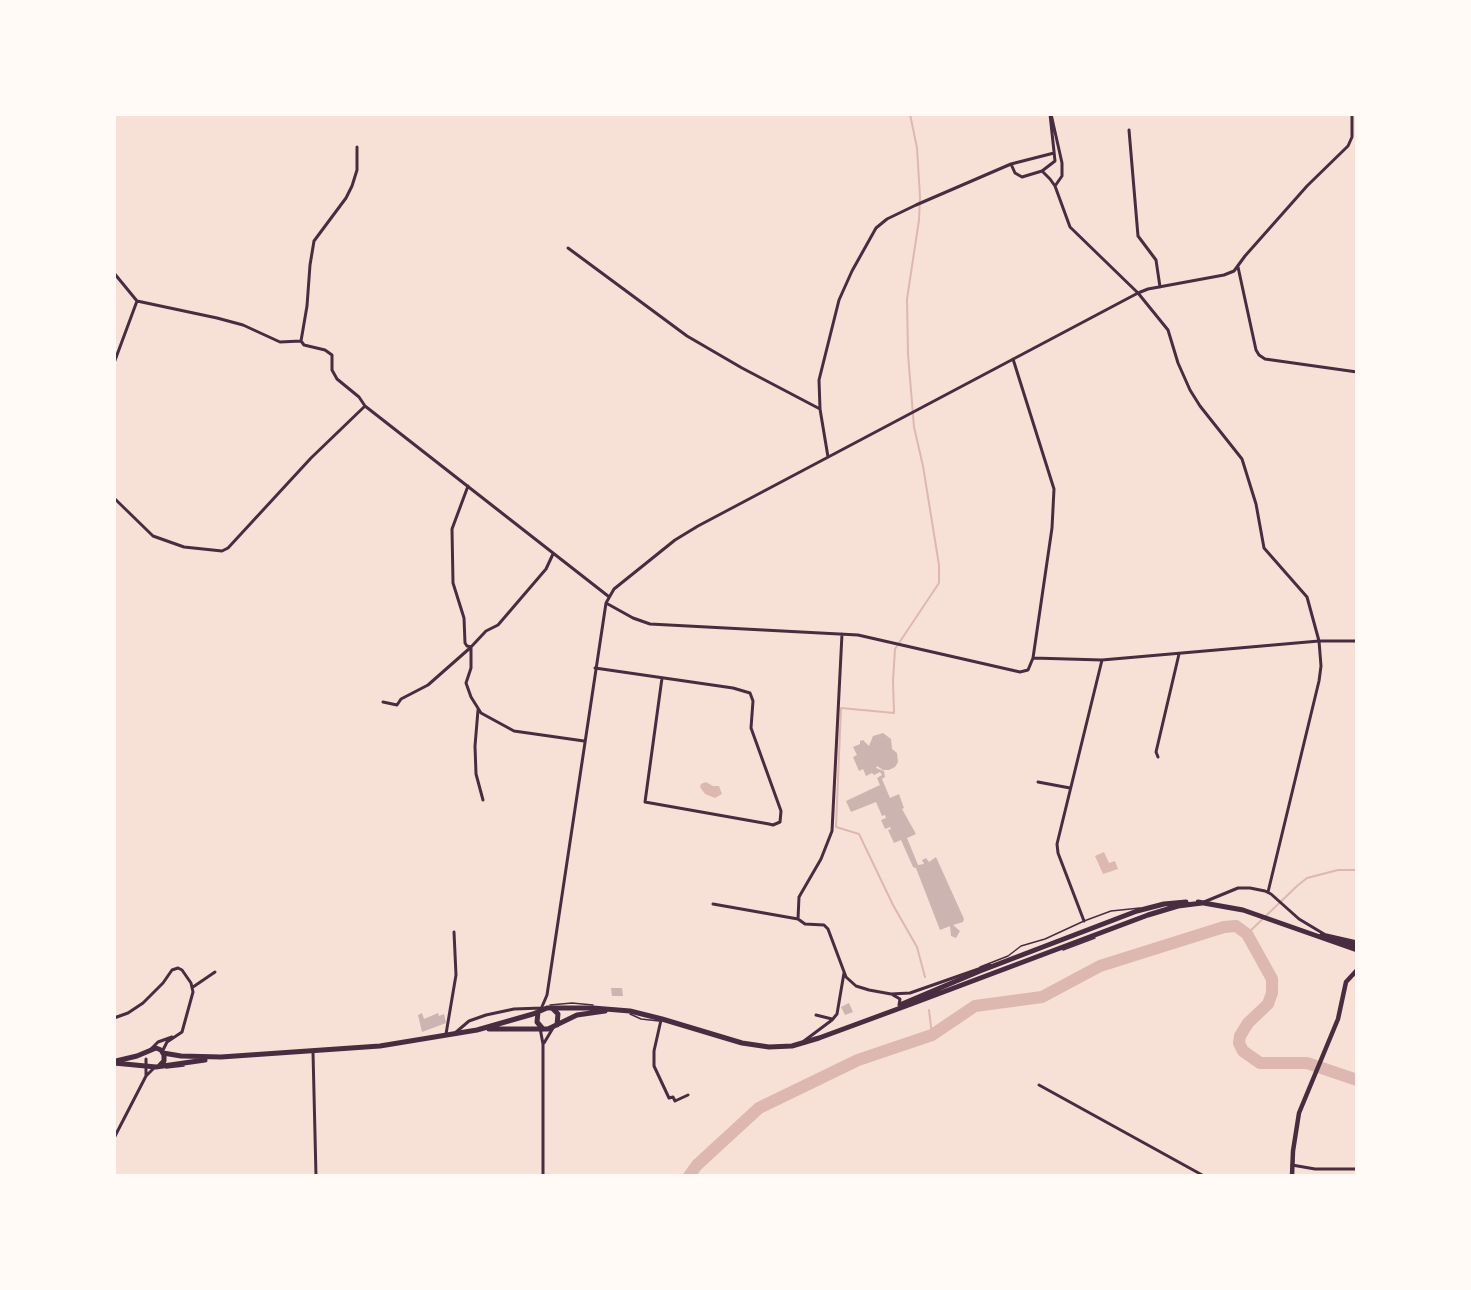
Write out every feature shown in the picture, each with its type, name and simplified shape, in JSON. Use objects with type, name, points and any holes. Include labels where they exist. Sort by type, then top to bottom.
[{"type":"main road","points":[[114,1062],[135,1057],[156,1048],[178,1056],[221,1057],[390,1045],[477,1030],[542,1009],[553,1008],[621,1010],[671,1021],[752,1045],[774,1047],[801,1044],[1161,910],[1202,903]]},
{"type":"main road","points":[[877,1016],[1009,960],[1141,910],[1164,904],[1202,903],[1248,911],[1345,947],[1357,949]]},
{"type":"main road","points":[[1291,927],[1337,939],[1357,949]]},
{"type":"main road","points":[[553,1008],[558,1018],[555,1027]]},
{"type":"main road","points":[[540,1028],[537,1017],[542,1009]]},
{"type":"main road","points":[[477,1030],[555,1027],[579,1015],[621,1010]]},
{"type":"main road","points":[[149,1051],[152,1065]]},
{"type":"main road","points":[[152,1065],[164,1061],[163,1052]]},
{"type":"main road","points":[[114,1062],[152,1065],[221,1057]]},
{"type":"street","points":[[1011,164],[1015,173],[1022,177],[1042,171],[1055,160],[1051,114]]},
{"type":"street","points":[[1051,114],[1062,163],[1062,176],[1054,186]]},
{"type":"street","points":[[454,1034],[469,1021],[486,1015],[514,1009],[542,1009],[547,995],[606,603],[608,596],[617,585],[686,532],[1138,293],[1234,271],[1307,186],[1348,146],[1352,137],[1353,114]]},
{"type":"street","points":[[1129,130],[1138,236],[1156,260],[1160,287]]},
{"type":"street","points":[[301,341],[314,241],[346,198],[352,186],[357,170],[357,147]]},
{"type":"street","points":[[828,457],[820,409],[819,380],[840,300],[852,271],[876,228],[887,219],[916,205],[1011,164],[1054,153]]},
{"type":"street","points":[[1042,171],[1054,186],[1070,226],[1138,293],[1168,330],[1186,381],[1200,406],[1242,459],[1256,504],[1264,548],[1307,597],[1319,641],[1321,673],[1268,892]]},
{"type":"street","points":[[568,248],[687,336],[820,409]]},
{"type":"street","points":[[1238,267],[1259,355],[1265,359],[1357,372]]},
{"type":"street","points":[[114,273],[137,301],[217,318],[243,325],[280,342],[301,341],[304,345],[325,350],[332,355],[332,370],[337,379],[359,397],[365,406],[608,596]]},
{"type":"street","points":[[114,363],[137,301]]},
{"type":"street","points":[[606,603],[633,618],[650,624],[866,636],[1020,672],[1028,669],[1033,658],[1052,528],[1054,489],[1013,359]]},
{"type":"street","points":[[114,498],[153,536],[184,547],[222,551],[228,548],[311,458],[365,406]]},
{"type":"street","points":[[468,486],[452,529],[452,540],[453,583],[464,618],[465,643],[471,647]]},
{"type":"street","points":[[383,702],[397,705],[401,699],[428,686],[486,631],[498,625],[546,569],[553,554]]},
{"type":"street","points":[[798,919],[799,897],[821,859],[832,831],[842,634]]},
{"type":"street","points":[[1033,658],[1102,660],[1319,641],[1357,641]]},
{"type":"street","points":[[471,647],[471,668],[466,683],[481,713],[514,731],[584,741]]},
{"type":"street","points":[[1158,757],[1156,752],[1179,654]]},
{"type":"street","points":[[1084,921],[1058,853],[1057,844],[1102,660]]},
{"type":"street","points":[[596,668],[662,678],[745,691],[752,696],[751,728],[781,811],[781,819],[777,824],[645,802],[662,678]]},
{"type":"street","points":[[478,709],[475,765],[483,800]]},
{"type":"street","points":[[1038,782],[1070,788]]},
{"type":"street","points":[[1202,903],[1229,891],[1254,888],[1268,892],[1291,913],[1330,938]]},
{"type":"street","points":[[713,904],[826,926],[844,973],[850,982],[860,988],[891,994],[900,999],[899,1005]]},
{"type":"street","points":[[446,1036],[456,975],[454,932]]},
{"type":"street","points":[[891,994],[919,990],[977,968],[1009,960]]},
{"type":"street","points":[[114,1018],[128,1013],[143,1003],[175,968],[184,972],[193,987]]},
{"type":"street","points":[[163,1052],[165,1045],[182,1030],[193,987],[214,972]]},
{"type":"street","points":[[1292,1176],[1297,1122],[1315,1070],[1339,1014],[1346,982],[1356,972]]},
{"type":"street","points":[[801,1044],[834,1018],[839,1011],[844,973]]},
{"type":"street","points":[[547,995],[553,1008]]},
{"type":"street","points":[[816,1015],[834,1018]]},
{"type":"street","points":[[662,1020],[654,1051],[654,1066],[669,1098],[673,1097],[675,1101],[688,1095]]},
{"type":"street","points":[[543,1044],[555,1027]]},
{"type":"street","points":[[540,1028],[543,1044],[543,1176]]},
{"type":"street","points":[[149,1051],[158,1041],[173,1037]]},
{"type":"street","points":[[313,1052],[316,1176]]},
{"type":"street","points":[[114,1138],[152,1065]]},
{"type":"street","points":[[146,1076],[152,1065]]},
{"type":"street","points":[[1040,1085],[1204,1176]]},
{"type":"street","points":[[1292,1166],[1315,1169],[1357,1169]]},
{"type":"lane","points":[[949,984],[977,968],[1008,956],[1021,946],[1045,939],[1084,921],[1112,911],[1164,904]]},
{"type":"shaded area","points":[[706,782],[719,786],[722,794],[715,798],[705,794],[700,787]]},
{"type":"shaded area","points":[[1104,852],[1109,863],[1115,861],[1118,869],[1103,874],[1095,856]]},
{"type":"building","points":[[883,733],[891,739],[892,749],[897,753],[898,762],[889,770],[883,770],[877,766],[876,768],[884,771],[885,777],[882,779],[890,798],[899,794],[904,808],[902,809],[916,834],[907,838],[918,865],[924,864],[922,860],[926,858],[929,862],[936,857],[964,919],[963,922],[953,925],[960,931],[956,938],[951,936],[950,926],[940,930],[916,868],[913,867],[901,840],[894,843],[888,830],[891,829],[890,827],[885,829],[881,820],[886,818],[885,815],[882,816],[876,802],[851,812],[846,801],[880,785],[877,778],[882,775],[880,772],[866,776],[863,769],[859,771],[853,757],[857,755],[853,747],[863,740],[869,746],[873,736]]},
{"type":"building","points":[[611,988],[622,988],[623,996],[612,996]]},
{"type":"building","points":[[849,1003],[853,1012],[845,1015],[841,1007]]},
{"type":"building","points":[[422,1013],[424,1019],[438,1013],[439,1016],[444,1014],[446,1023],[422,1032],[418,1015]]},
{"type":"waterway","points":[[910,114],[917,148],[920,197],[919,220],[907,299],[908,354],[914,427],[923,466],[939,565],[939,583],[895,649],[894,713],[841,708],[836,827],[859,834],[893,905],[917,947],[925,977]]},
{"type":"waterway","points":[[1247,934],[1307,878],[1338,870],[1357,870]]},
{"type":"waterway","points":[[689,1176],[697,1165],[759,1108],[858,1060],[932,1035],[975,1006],[1042,997],[1100,966],[1224,927],[1236,926],[1247,934],[1272,979],[1272,993],[1268,1004],[1248,1023],[1240,1036],[1239,1043],[1243,1051],[1260,1063],[1307,1063],[1357,1080]]},
{"type":"waterway","points":[[929,1010],[932,1035]]}]
